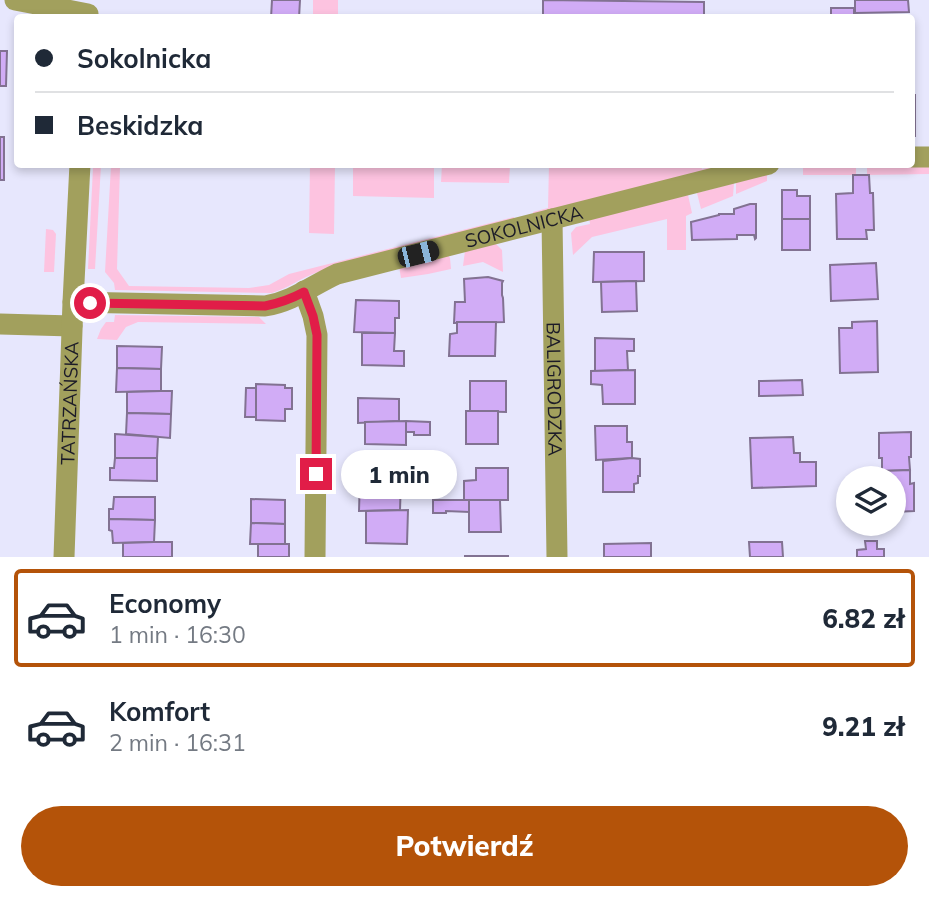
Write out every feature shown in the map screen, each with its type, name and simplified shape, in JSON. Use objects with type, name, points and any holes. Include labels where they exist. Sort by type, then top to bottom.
[{"type":"street","points":[[15,0],[88,10]]},
{"type":"street","name":"TATRZAŃSKA","points":[[64,557],[80,168]]},
{"type":"street","name":"SOKOLNICKA","points":[[73,302],[265,306],[293,298],[337,274],[753,168]]},
{"type":"street","name":"BALIGRODZKA","points":[[552,219],[556,557]]},
{"type":"street","points":[[304,292],[317,335],[315,557]]},
{"type":"street","points":[[0,324],[72,326]]},
{"type":"shaded area","points":[[313,0],[338,0],[338,14],[313,14]]},
{"type":"shaded area","points":[[915,165],[929,165],[929,174],[867,175],[867,168],[915,168]]},
{"type":"shaded area","points":[[93,168],[101,168],[95,269],[88,269]]},
{"type":"shaded area","points":[[111,168],[120,168],[117,269],[129,286],[249,288],[269,285],[289,274],[514,217],[514,220],[318,272],[272,293],[115,290],[114,283],[105,272]]},
{"type":"shaded area","points":[[310,168],[335,168],[334,234],[309,233]]},
{"type":"shaded area","points":[[353,168],[434,168],[434,198],[353,196]]},
{"type":"shaded area","points":[[442,168],[510,168],[509,183],[441,182]]},
{"type":"shaded area","points":[[549,168],[723,168],[533,216],[533,212],[548,208]]},
{"type":"shaded area","points":[[803,168],[856,168],[856,175],[803,175]]},
{"type":"shaded area","points":[[767,173],[767,181],[736,194],[736,182]]},
{"type":"shaded area","points":[[734,183],[733,196],[701,209],[697,193]]},
{"type":"shaded area","points":[[688,195],[692,213],[686,216],[686,250],[667,250],[667,219],[592,237],[573,255],[571,233],[576,227],[590,224],[589,217]]},
{"type":"shaded area","points":[[46,229],[53,230],[56,234],[54,272],[44,272]]},
{"type":"shaded area","points":[[495,243],[502,250],[503,272],[483,262],[463,266],[465,251]]},
{"type":"shaded area","points":[[447,254],[451,269],[401,278],[399,266]]},
{"type":"shaded area","points":[[115,315],[259,317],[266,324],[138,322],[126,327],[117,340],[97,339],[106,322],[114,322]]},
{"type":"building","points":[[272,0],[300,0],[299,14],[271,14]]},
{"type":"building","points":[[543,0],[704,2],[704,14],[543,14]]},
{"type":"building","points":[[855,0],[908,0],[909,12],[855,13]]},
{"type":"building","points":[[831,8],[854,8],[854,14],[831,14]]},
{"type":"building","points":[[0,51],[7,51],[6,86],[0,86]]},
{"type":"building","points":[[0,137],[4,137],[4,180],[0,180]]},
{"type":"building","points":[[853,175],[869,175],[870,193],[873,193],[874,230],[866,230],[867,239],[837,239],[836,194],[853,193]]},
{"type":"building","points":[[782,190],[797,190],[797,196],[810,196],[810,219],[782,219]]},
{"type":"building","points":[[756,204],[755,239],[754,235],[737,235],[737,239],[692,240],[691,222],[719,214],[734,214],[734,209]]},
{"type":"building","points":[[782,219],[810,219],[810,250],[782,250]]},
{"type":"building","points":[[594,252],[644,252],[644,281],[593,282]]},
{"type":"building","points":[[876,263],[878,299],[831,301],[830,265]]},
{"type":"building","points":[[488,277],[503,281],[504,322],[454,323],[455,302],[465,302],[464,279]]},
{"type":"building","points":[[636,281],[637,311],[602,312],[601,282]]},
{"type":"building","points":[[356,300],[399,301],[399,318],[395,318],[395,333],[354,332]]},
{"type":"building","points":[[877,321],[878,372],[840,373],[839,328],[852,328],[852,322]]},
{"type":"building","points":[[457,322],[496,322],[495,356],[449,356],[450,334],[457,333]]},
{"type":"building","points":[[362,333],[395,333],[394,351],[404,351],[404,366],[362,365]]},
{"type":"building","points":[[595,338],[634,339],[634,351],[627,351],[628,370],[595,371]]},
{"type":"building","points":[[117,346],[162,347],[161,369],[117,368]]},
{"type":"building","points":[[117,368],[161,369],[161,391],[116,392]]},
{"type":"building","points":[[635,370],[635,404],[603,404],[602,385],[591,384],[591,371]]},
{"type":"building","points":[[802,380],[803,395],[759,396],[759,381]]},
{"type":"building","points":[[470,381],[506,381],[506,412],[470,411]]},
{"type":"building","points":[[256,384],[285,385],[285,388],[292,388],[292,409],[285,409],[285,421],[256,420]]},
{"type":"building","points":[[246,388],[256,388],[256,417],[245,417]]},
{"type":"building","points":[[172,391],[171,414],[127,413],[127,392]]},
{"type":"building","points":[[358,398],[399,399],[399,421],[358,423]]},
{"type":"building","points":[[466,411],[498,411],[498,444],[466,444]]},
{"type":"building","points":[[127,413],[171,414],[170,438],[126,434]]},
{"type":"building","points":[[406,421],[406,445],[365,444],[365,422]]},
{"type":"building","points":[[406,421],[430,422],[430,435],[406,432]]},
{"type":"building","points":[[595,426],[627,426],[627,442],[632,442],[632,458],[596,460]]},
{"type":"building","points":[[911,432],[910,470],[906,470],[906,466],[882,466],[882,458],[879,458],[879,433]]},
{"type":"building","points":[[115,434],[158,437],[157,458],[115,458]]},
{"type":"building","points":[[793,437],[794,453],[800,453],[800,462],[816,462],[816,486],[752,488],[750,438]]},
{"type":"building","points":[[115,458],[157,458],[157,481],[110,480],[110,468],[114,468]]},
{"type":"building","points":[[640,459],[640,476],[638,483],[634,484],[634,492],[603,492],[603,461]]},
{"type":"building","points":[[476,468],[508,468],[508,500],[464,500],[464,481],[476,480]]},
{"type":"building","points":[[906,470],[910,470],[910,484],[914,483],[914,511],[906,511]]},
{"type":"building","points":[[360,478],[401,478],[400,510],[359,511]]},
{"type":"building","points":[[114,497],[155,497],[155,520],[109,519],[109,509],[113,509]]},
{"type":"building","points":[[251,499],[285,500],[285,524],[251,523]]},
{"type":"building","points":[[433,500],[469,500],[469,512],[433,513]]},
{"type":"building","points":[[469,500],[500,500],[501,532],[469,532]]},
{"type":"building","points":[[408,510],[407,544],[366,543],[366,511]]},
{"type":"building","points":[[109,519],[155,520],[154,542],[113,543]]},
{"type":"building","points":[[251,523],[285,524],[285,544],[250,544]]},
{"type":"building","points":[[865,541],[877,541],[877,549],[884,549],[884,557],[857,557],[857,550],[866,549]]},
{"type":"building","points":[[172,542],[172,557],[123,557],[123,543]]},
{"type":"building","points":[[749,542],[782,542],[783,557],[750,557]]},
{"type":"building","points":[[651,543],[651,557],[604,557],[604,544]]},
{"type":"building","points":[[258,544],[289,544],[289,557],[258,557]]},
{"type":"building","points":[[508,556],[508,557],[465,557]]},
{"type":"route","points":[[90,303],[265,306],[304,292],[317,335],[316,474]]}]
